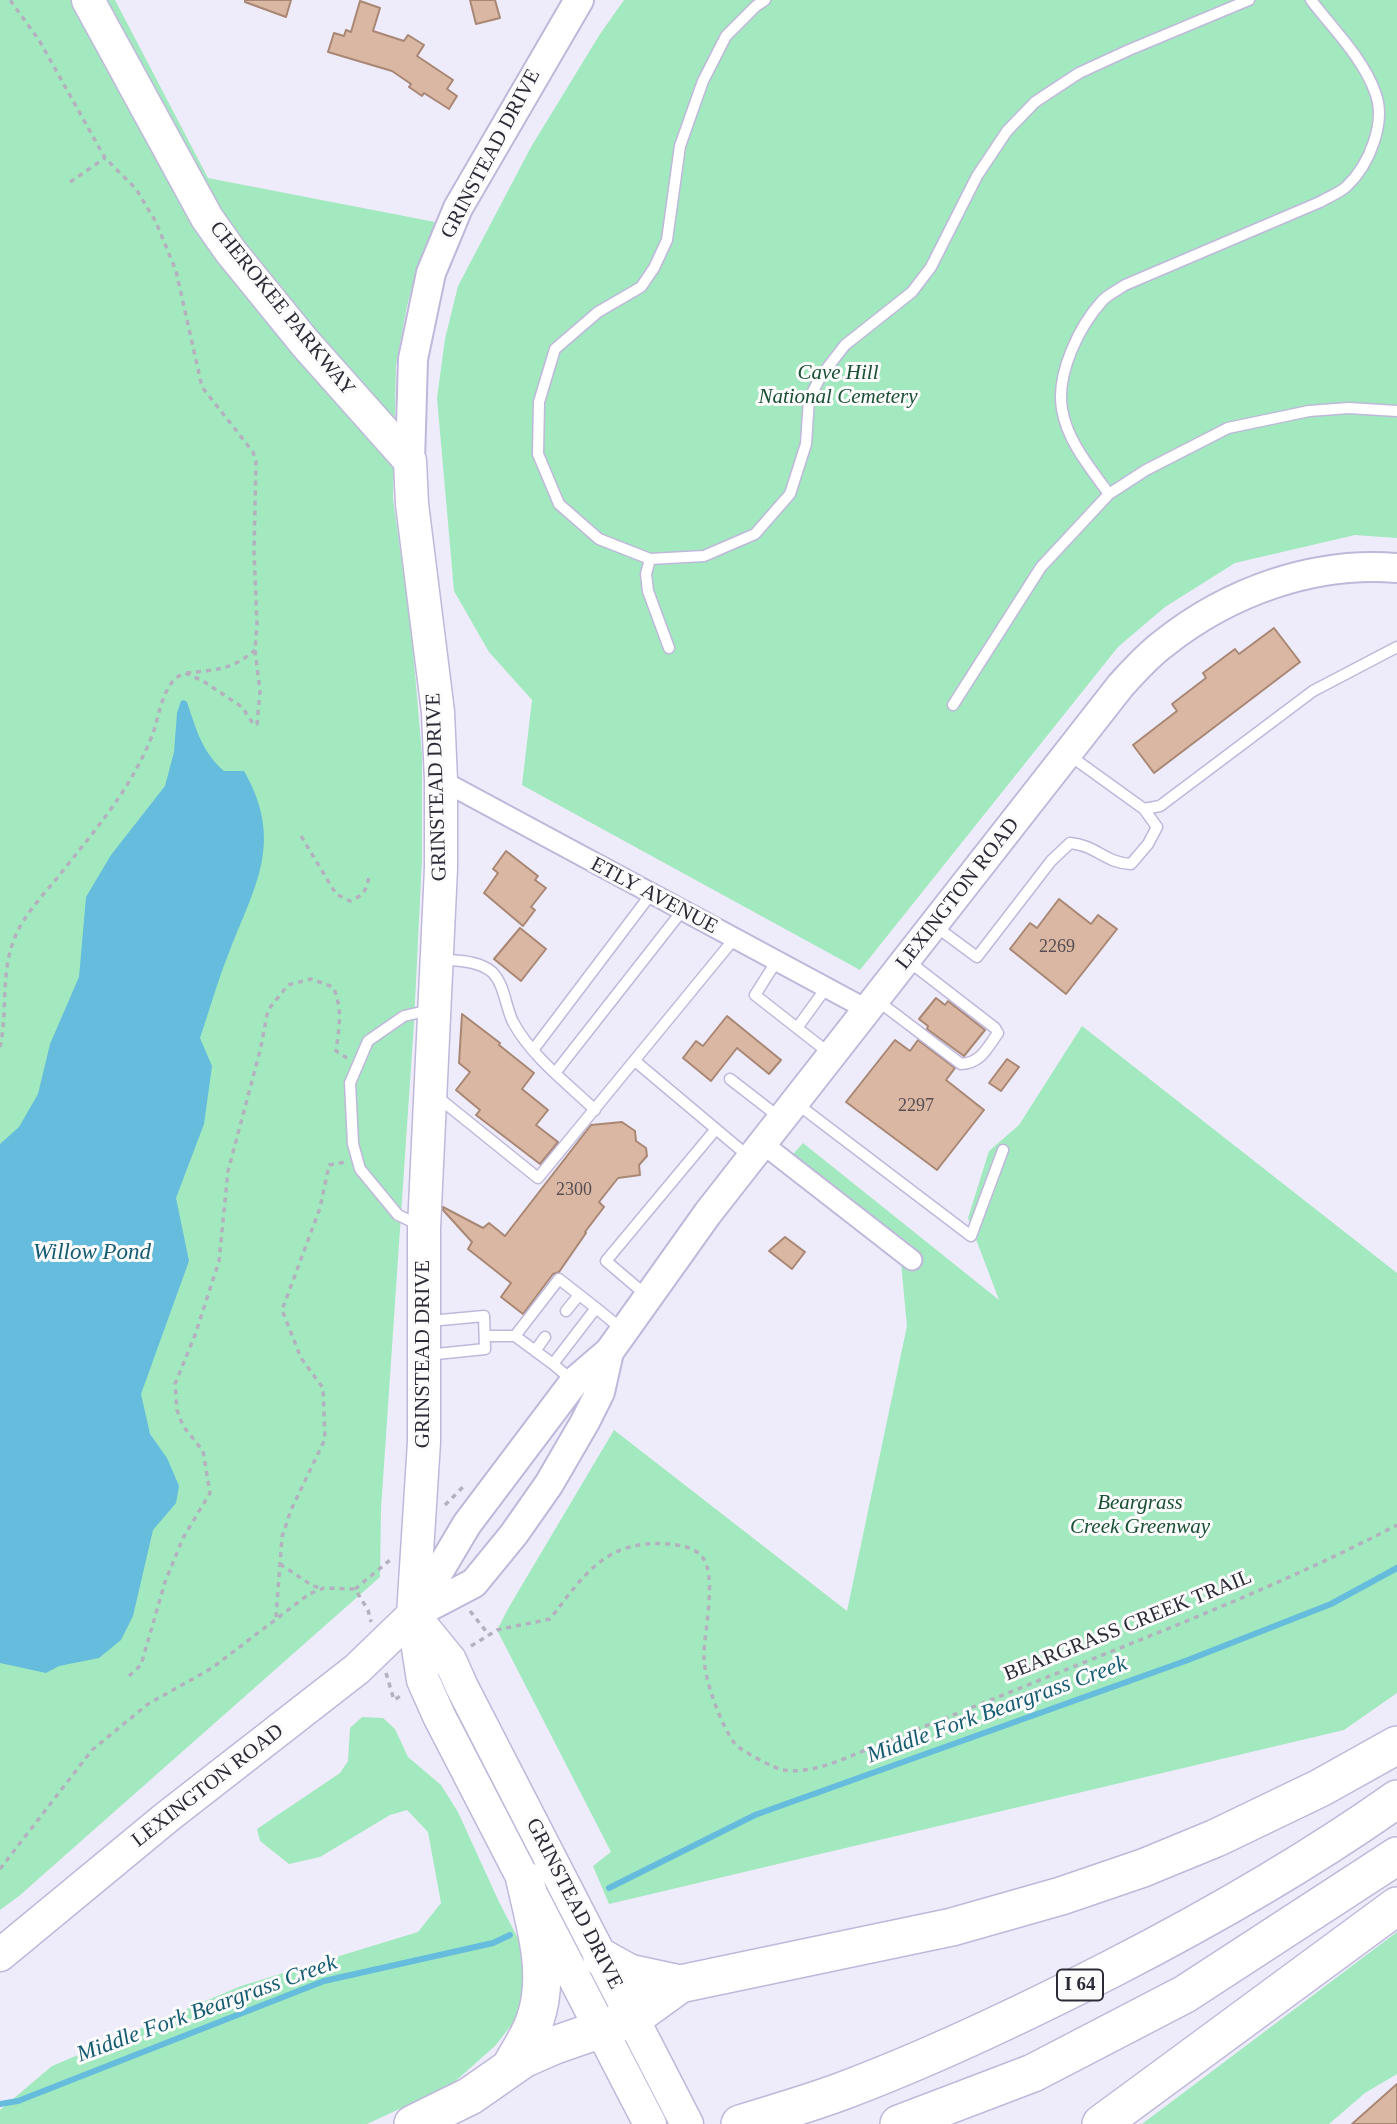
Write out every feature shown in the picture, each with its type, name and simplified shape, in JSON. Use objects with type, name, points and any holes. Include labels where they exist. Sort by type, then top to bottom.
[{"type":"highway","points":[[413,2124],[470,2096],[510,2068],[555,2045],[617,2024],[680,1984],[952,1927],[1061,1896],[1143,1868],[1216,1838],[1320,1788],[1397,1745]]},
{"type":"highway","name":"I 64","points":[[740,2124],[844,2090],[1041,2005],[1195,1924],[1286,1871],[1397,1799]]},
{"type":"highway","points":[[899,2124],[1033,2073],[1185,1994],[1397,1856]]},
{"type":"highway","points":[[510,2068],[535,2020],[542,1976],[537,1934],[525,1880]]},
{"type":"highway","points":[[1101,2124],[1397,1906]]},
{"type":"highway","points":[[602,1958],[629,1973],[680,1984]]},
{"type":"main road","name":"CHEROKEE PARKWAY","points":[[88,0],[207,218],[305,343],[410,461]]},
{"type":"main road","name":"GRINSTEAD DRIVE","points":[[579,0],[458,208],[431,272],[413,359],[410,461],[412,504],[438,712],[441,780],[441,868],[424,1228],[424,1442],[413,1615],[423,1680],[439,1716],[525,1880],[617,2024],[687,2124]]},
{"type":"main road","name":"LEXINGTON ROAD","points":[[0,1955],[167,1817],[357,1669],[413,1615],[467,1524],[574,1382],[616,1341],[757,1151],[1121,685],[1160,646],[1193,621],[1219,606],[1278,582],[1347,568],[1397,568]]},
{"type":"main road","name":"LEXINGTON ROAD","points":[[413,1615],[474,1583],[514,1535],[549,1484],[585,1422],[600,1392],[616,1341]]},
{"type":"main road","name":"GRINSTEAD DRIVE","points":[[413,1615],[450,1660],[461,1687],[602,1958],[617,2024],[650,2124]]},
{"type":"street","name":"ETLY AVENUE","points":[[441,780],[776,962],[826,988],[872,1005]]},
{"type":"street","points":[[757,1151],[912,1260]]},
{"type":"lane","points":[[765,0],[726,36],[703,81],[680,146],[667,240],[654,268],[641,287],[598,312],[555,349],[540,402],[538,454],[559,504],[599,539],[650,559],[704,556],[755,534],[790,494],[806,444],[808,399],[821,376],[845,345],[912,292],[931,267],[977,176],[1007,131],[1035,102],[1079,73],[1249,0]]},
{"type":"lane","points":[[1109,494],[1071,436],[1062,409],[1063,379],[1072,352],[1104,299],[1125,285],[1320,202],[1347,187],[1363,164],[1374,141],[1378,117],[1377,94],[1364,70],[1311,0]]},
{"type":"lane","points":[[953,705],[1041,567],[1109,494],[1146,470],[1228,428],[1309,411],[1349,408],[1397,411]]},
{"type":"lane","points":[[650,559],[646,574],[648,591],[669,648]]},
{"type":"lane","points":[[1144,809],[1160,806],[1313,691],[1397,648]]},
{"type":"lane","points":[[934,925],[977,957],[1051,861],[1070,843],[1085,844],[1116,864],[1131,864],[1149,844],[1157,827],[1144,809],[1068,754]]},
{"type":"lane","points":[[533,1050],[650,894]]},
{"type":"lane","points":[[555,1073],[682,911]]},
{"type":"lane","points":[[429,1091],[538,1178],[734,939]]},
{"type":"lane","points":[[436,959],[480,964],[494,974],[506,997],[512,1021],[533,1050],[595,1110]]},
{"type":"lane","points":[[872,1005],[961,1064],[979,1059],[998,1033],[995,1028],[907,960]]},
{"type":"lane","points":[[776,962],[755,995],[832,1056]]},
{"type":"lane","points":[[797,1028],[826,988]]},
{"type":"lane","points":[[424,1228],[398,1214],[360,1169],[353,1144],[350,1083],[368,1041],[404,1016],[434,1009]]},
{"type":"lane","points":[[635,1061],[716,1129],[757,1151]]},
{"type":"lane","points":[[730,1079],[789,1111],[971,1236],[1003,1150]]},
{"type":"lane","points":[[648,1296],[606,1261],[716,1129]]},
{"type":"lane","points":[[515,1336],[559,1279],[596,1308],[616,1341]]},
{"type":"lane","points":[[566,1311],[579,1295]]},
{"type":"lane","points":[[553,1364],[596,1308]]},
{"type":"lane","points":[[423,1322],[484,1316],[485,1336],[485,1349],[423,1355]]},
{"type":"lane","points":[[485,1336],[515,1336],[574,1382]]},
{"type":"lane","points":[[535,1351],[545,1337]]},
{"type":"path","points":[[10,0],[39,40],[106,158],[136,189],[156,222],[176,271],[202,387],[247,444],[256,461],[255,650],[260,691],[257,724],[254,725],[242,707],[203,681],[185,673]]},
{"type":"path","points":[[70,182],[106,158]]},
{"type":"path","points":[[0,1047],[6,967],[16,933],[125,790],[140,765],[166,692],[174,678],[185,673],[225,669],[241,662],[255,650]]},
{"type":"path","points":[[301,836],[336,894],[350,901],[359,898],[367,889],[369,877]]},
{"type":"path","points":[[129,1676],[141,1665],[165,1582],[183,1538],[210,1493],[203,1451],[183,1426],[177,1410],[175,1384],[195,1335],[219,1261],[228,1171],[260,1051],[268,1010],[288,985],[311,979],[333,987],[338,998],[340,1017],[336,1051],[358,1066]]},
{"type":"path","points":[[275,1619],[282,1537],[291,1510],[325,1439],[323,1388],[301,1358],[282,1310],[320,1208],[329,1165],[358,1160]]},
{"type":"path","name":"BEARGRASS CREEK TRAIL","points":[[463,1651],[497,1630],[550,1619],[582,1577],[598,1561],[617,1549],[651,1543],[684,1545],[702,1558],[710,1584],[704,1659],[715,1704],[736,1746],[781,1770],[806,1769],[831,1763],[961,1712],[1334,1558],[1397,1525]]},
{"type":"path","points":[[280,1564],[313,1586],[324,1588],[355,1589],[365,1578],[382,1568]]},
{"type":"path","points":[[0,1869],[92,1750],[148,1704],[212,1668],[309,1594],[324,1588]]},
{"type":"path","points":[[355,1589],[368,1610]]},
{"type":"path","points":[[469,1609],[489,1635]]},
{"type":"green space","points":[[0,0],[115,0],[208,178],[435,222],[415,276],[396,365],[393,499],[411,626],[422,755],[422,859],[414,1023],[381,1509],[380,1577],[0,1910]]},
{"type":"green space","name":"Cave Hill National Cemetery","points":[[624,0],[1397,0],[1397,538],[1355,535],[1235,563],[1165,607],[1118,647],[860,970],[522,785],[532,700],[489,652],[454,591],[437,398],[445,339],[458,286],[531,147],[600,34]]},
{"type":"green space","name":"Beargrass Creek Greenway","points":[[1082,1026],[1397,1273],[1397,1693],[1344,1730],[609,1904],[593,1866],[611,1852],[497,1630],[509,1607],[614,1430],[847,1611],[907,1326],[901,1263],[781,1168],[803,1143],[999,1300],[968,1218],[989,1151],[1019,1125]]},
{"type":"green space","points":[[362,1717],[383,1718],[395,1729],[408,1757],[441,1785],[458,1812],[521,1944],[527,1988],[520,2014],[495,2046],[451,2085],[367,2124],[0,2124],[0,2110],[52,2066],[241,1986],[418,1932],[441,1903],[428,1832],[407,1810],[390,1815],[320,1857],[289,1864],[260,1841],[257,1829],[340,1773],[348,1761],[350,1728]]},
{"type":"green space","points":[[1397,1932],[1397,2074],[1365,2093],[1329,2124],[1142,2124]]},
{"type":"water","name":"Willow Pond","points":[[184,700],[201,740],[216,764],[224,771],[244,771],[256,796],[264,841],[256,883],[200,1038],[212,1066],[204,1124],[176,1198],[189,1261],[141,1394],[150,1434],[167,1458],[179,1486],[176,1503],[153,1530],[133,1616],[121,1640],[99,1658],[59,1666],[46,1673],[0,1663],[0,1144],[19,1127],[38,1094],[50,1044],[79,977],[86,897],[111,855],[165,786],[174,752],[177,713],[181,701]]},
{"type":"building","points":[[245,0],[291,0],[286,17]]},
{"type":"building","points":[[470,0],[495,0],[500,18],[476,24]]},
{"type":"building","points":[[360,1],[380,8],[373,31],[404,41],[408,35],[424,45],[417,56],[453,80],[447,89],[457,96],[449,109],[424,93],[422,96],[409,87],[411,84],[392,71],[328,52],[334,33],[344,36],[346,30],[351,32]]},
{"type":"building","points":[[1274,628],[1300,662],[1154,773],[1133,745],[1177,711],[1172,704],[1206,678],[1203,673],[1235,649],[1239,654]]},
{"type":"building","points":[[506,851],[538,876],[535,880],[546,888],[531,907],[535,910],[523,926],[484,893],[498,873],[493,869]]},
{"type":"building","points":[[1059,899],[1091,924],[1098,915],[1117,929],[1066,994],[1010,949],[1030,923],[1037,928]]},
{"type":"building","points":[[520,928],[546,949],[521,981],[494,959]]},
{"type":"building","points":[[936,998],[945,1005],[948,1001],[985,1030],[964,1056],[927,1029],[928,1026],[919,1019]]},
{"type":"building","points":[[462,1014],[534,1073],[522,1089],[548,1110],[536,1125],[558,1142],[540,1164],[476,1115],[480,1110],[456,1090],[470,1072],[459,1063]]},
{"type":"building","points":[[727,1016],[781,1060],[769,1074],[737,1048],[711,1081],[683,1058],[696,1041],[703,1046]]},
{"type":"building","points":[[895,1040],[910,1051],[918,1040],[955,1068],[946,1080],[984,1110],[937,1170],[846,1102]]},
{"type":"building","points":[[1007,1059],[1019,1067],[1001,1091],[989,1083]]},
{"type":"building","points":[[622,1122],[635,1131],[636,1141],[646,1148],[647,1156],[639,1165],[640,1175],[618,1178],[599,1202],[604,1207],[559,1272],[553,1274],[523,1314],[501,1297],[511,1283],[468,1249],[472,1242],[443,1207],[483,1228],[489,1223],[505,1236],[591,1125]]},
{"type":"building","points":[[785,1237],[805,1252],[792,1269],[769,1251]]},
{"type":"building","points":[[1397,2084],[1397,2124],[1352,2124]]},
{"type":"waterway","name":"Middle Fork Beargrass Creek","points":[[609,1888],[755,1815],[1188,1660],[1331,1604],[1397,1568]]},
{"type":"waterway","name":"Middle Fork Beargrass Creek","points":[[0,2104],[18,2101],[324,1981],[493,1943],[510,1935]]}]
